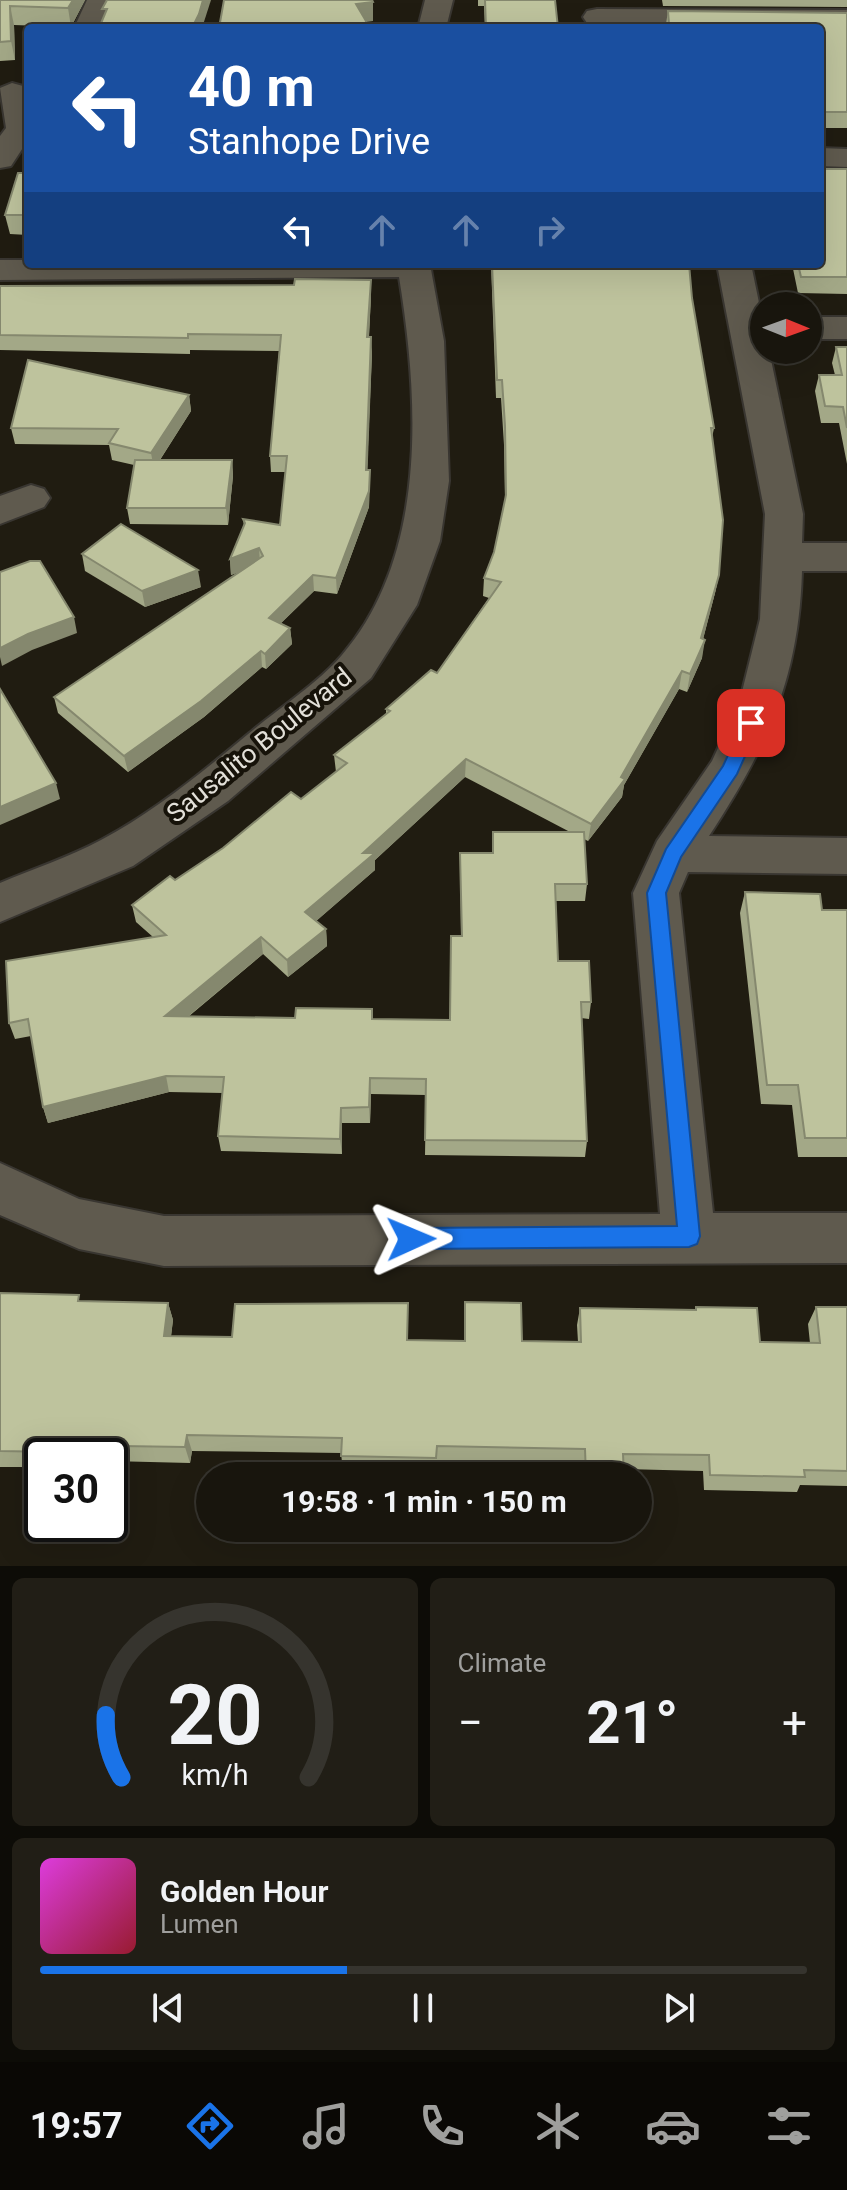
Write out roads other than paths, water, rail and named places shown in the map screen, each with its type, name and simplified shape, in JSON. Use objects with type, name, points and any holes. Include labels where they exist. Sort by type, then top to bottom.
[{"type":"street","points":[[90,24],[101,0]]},
{"type":"street","points":[[433,24],[439,0]]},
{"type":"street","points":[[597,15],[847,18]]},
{"type":"street","points":[[0,159],[21,128],[12,92]]},
{"type":"street","points":[[824,157],[847,158]]},
{"type":"street","points":[[0,270],[206,268]]},
{"type":"street","name":"Sausalito Boulevard","points":[[0,903],[117,853],[212,789],[356,667],[397,605],[420,541],[430,481],[427,341],[412,268]]},
{"type":"street","points":[[735,268],[750,313]]},
{"type":"street","points":[[822,328],[847,328]]},
{"type":"street","points":[[689,1236],[656,893],[673,854],[730,769],[761,700],[780,619],[784,514],[761,364]]},
{"type":"street","points":[[783,557],[847,557]]},
{"type":"street","points":[[673,854],[847,856]]},
{"type":"street","points":[[0,1187],[48,1214],[107,1234],[164,1241],[689,1236],[847,1238]]}]
